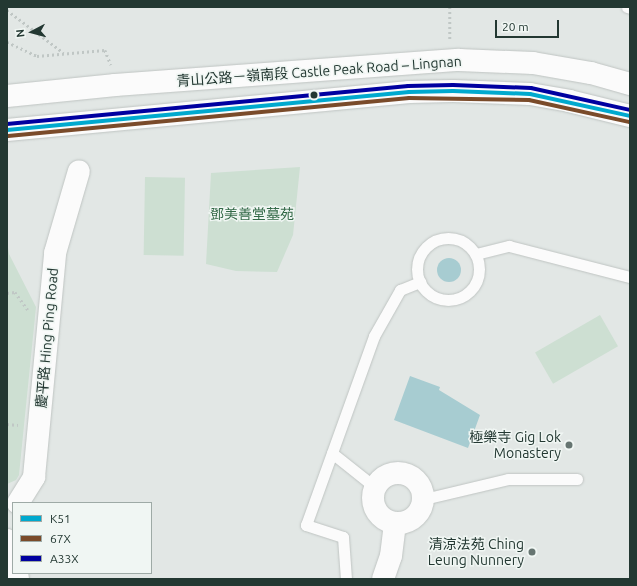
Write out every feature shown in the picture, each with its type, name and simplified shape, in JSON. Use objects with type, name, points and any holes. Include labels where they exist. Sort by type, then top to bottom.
[{"type":"main road","name":"青山公路－嶺南段 Castle Peak Road – Lingnan","points":[[7,96],[115,86],[459,60],[533,63],[591,73],[630,84]]},
{"type":"main road","name":"青山公路－嶺南段 Castle Peak Road – Lingnan","points":[[7,130],[388,94],[453,91],[530,94],[569,100],[630,116]]},
{"type":"main road","name":"慶平路 Hing Ping Road","points":[[20,502],[22,501],[34,477],[55,253],[79,171]]},
{"type":"main road","points":[[404,473],[418,483],[424,499],[418,514],[412,520],[395,523],[388,521],[377,510],[374,503],[376,488],[388,475],[404,473]]},
{"type":"main road","points":[[383,579],[391,556],[395,523]]},
{"type":"main road","points":[[7,540],[12,557]]},
{"type":"lane","points":[[450,237],[460,240],[476,254],[479,274],[476,283],[462,297],[442,300],[433,296],[420,282],[418,261],[422,251],[435,241],[450,237]]},
{"type":"lane","points":[[476,254],[509,246],[630,277]]},
{"type":"lane","points":[[346,579],[343,537],[306,525],[382,320],[400,290],[420,282]]},
{"type":"lane","points":[[332,453],[376,488]]},
{"type":"lane","points":[[424,499],[508,479],[577,480]]},
{"type":"path","points":[[450,7],[450,43]]},
{"type":"path","points":[[7,10],[64,54]]},
{"type":"path","points":[[7,42],[37,56],[105,50],[112,67]]},
{"type":"path","points":[[7,294],[15,292],[34,317]]},
{"type":"green space","name":"鄧美善堂墓苑","points":[[300,167],[293,235],[277,272],[236,271],[206,264],[211,173]]},
{"type":"green space","points":[[145,177],[185,178],[184,256],[144,255]]},
{"type":"green space","points":[[7,241],[9,254],[36,307],[19,475],[16,480],[7,484]]},
{"type":"green space","points":[[600,315],[618,346],[553,384],[535,352]]},
{"type":"water","points":[[449,258],[458,261],[461,270],[458,279],[449,282],[440,279],[437,270],[440,261]]},
{"type":"water","points":[[410,376],[440,387],[439,390],[480,415],[468,448],[394,420]]},
{"type":"transit line","name":"A33X","points":[[7,124],[408,86],[453,85],[531,88],[630,110]]},
{"type":"transit line","name":"K51","points":[[7,130],[409,92],[453,91],[530,94],[630,116]]},
{"type":"transit line","name":"67X","points":[[8,136],[409,98],[529,100],[629,122]]},
{"type":"place","name":"極樂寺 Gig Lok Monastery","points":[[569,445]]},
{"type":"place","name":"清涼法苑 Ching Leung Nunnery","points":[[532,552]]}]
